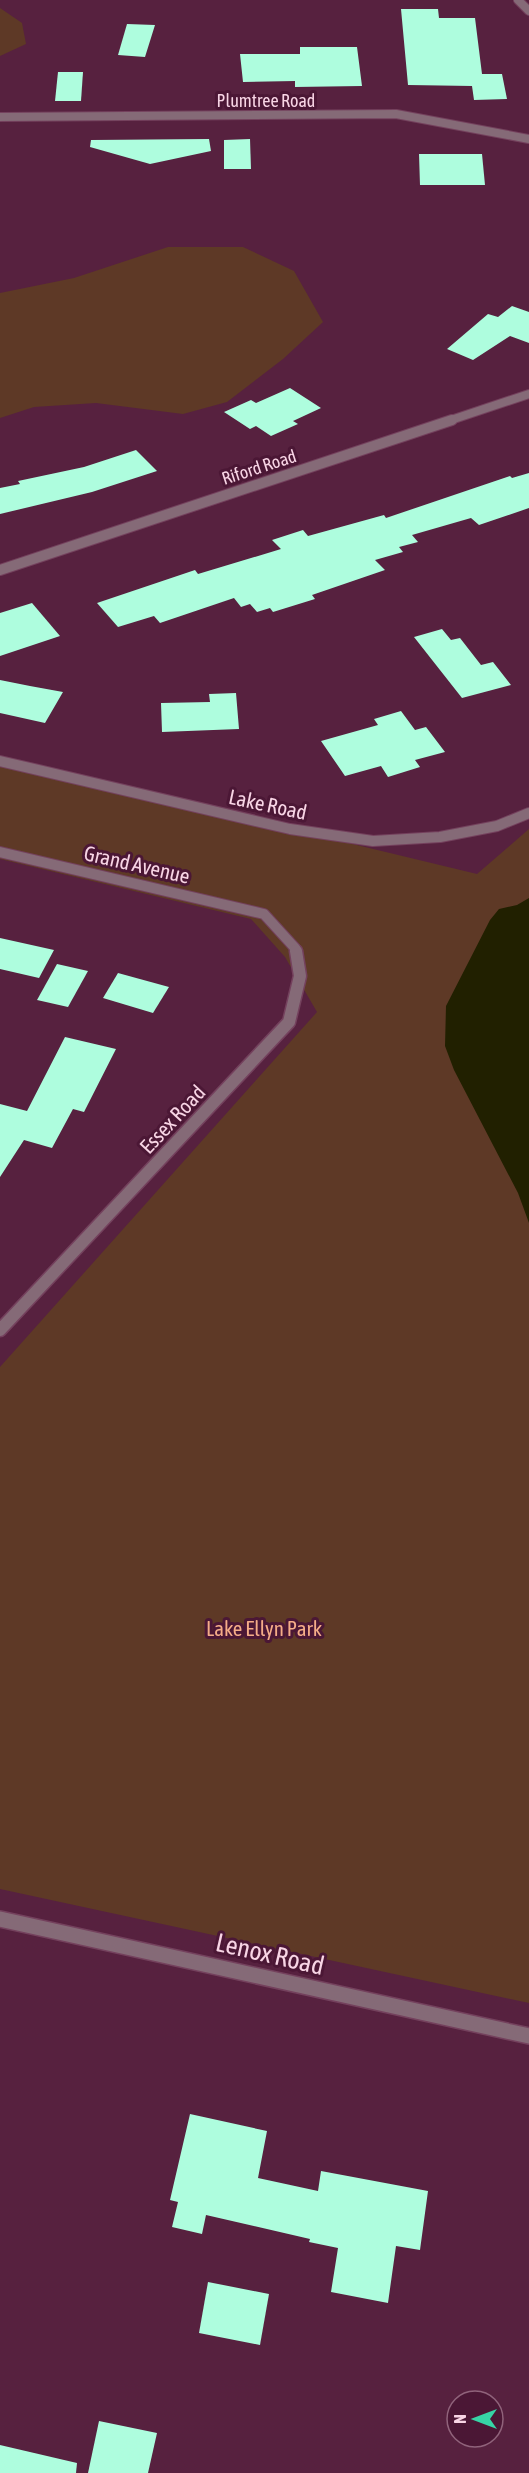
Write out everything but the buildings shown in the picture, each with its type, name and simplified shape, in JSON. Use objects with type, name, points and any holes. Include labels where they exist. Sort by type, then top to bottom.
[{"type":"street","points":[[518,0],[529,11]]},
{"type":"street","name":"Plumtree Road","points":[[0,117],[396,114],[529,139]]},
{"type":"street","name":"Riford Road","points":[[0,570],[529,394]]},
{"type":"street","name":"Lake Road","points":[[0,761],[290,829],[373,841],[440,837],[497,826],[529,813]]},
{"type":"street","name":"Grand Avenue","points":[[0,852],[264,914]]},
{"type":"street","name":"Essex Road","points":[[1,1327],[289,1022],[300,976],[295,948],[264,914]]},
{"type":"street","name":"Lenox Road","points":[[0,1918],[529,2036]]},
{"type":"green space","points":[[0,8],[22,23],[26,44],[0,56]]},
{"type":"green space","points":[[168,247],[243,247],[294,271],[323,322],[283,359],[227,402],[183,414],[96,403],[34,407],[0,418],[0,293],[74,278]]},
{"type":"green space","name":"Lake Ellyn Park","points":[[0,759],[477,874],[529,829],[529,2003],[0,1889],[0,1367],[317,1012],[285,957],[251,919],[0,859]]},
{"type":"shaded area","points":[[529,898],[529,1223],[518,1193],[454,1070],[445,1046],[446,1006],[490,920],[499,909],[517,905]]}]
